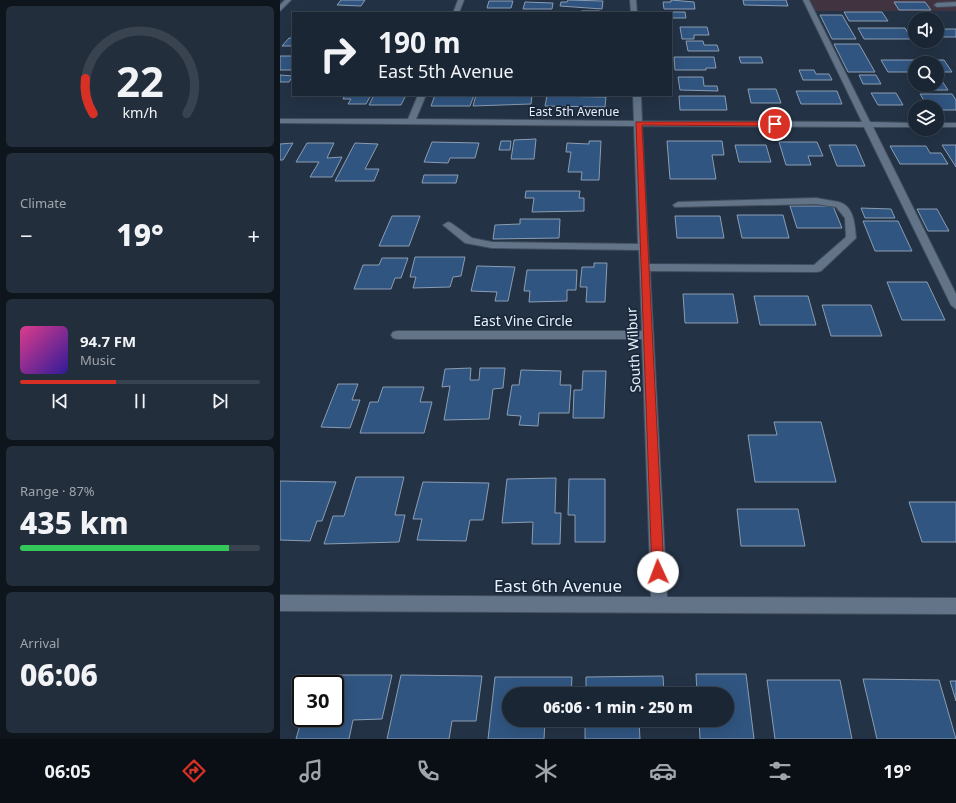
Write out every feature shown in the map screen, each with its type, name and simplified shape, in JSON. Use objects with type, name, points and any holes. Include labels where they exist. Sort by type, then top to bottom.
[{"type":"street","points":[[280,9],[288,0]]},
{"type":"street","points":[[456,12],[461,0]]},
{"type":"street","points":[[633,0],[634,12]]},
{"type":"street","points":[[806,0],[956,305]]},
{"type":"street","points":[[937,5],[956,4]]},
{"type":"street","points":[[411,122],[422,96]]},
{"type":"street","name":"South Wilbur","points":[[637,96],[659,604]]},
{"type":"street","name":"East 5th Avenue","points":[[280,121],[908,124]]},
{"type":"street","points":[[944,125],[956,125]]},
{"type":"street","points":[[645,267],[817,269],[851,238],[850,218],[839,204],[816,201],[678,204]]},
{"type":"street","points":[[448,225],[469,241],[492,245],[581,244],[644,247]]},
{"type":"street","name":"East Vine Circle","points":[[397,335],[648,335]]},
{"type":"street","name":"East 6th Avenue","points":[[280,603],[956,606]]},
{"type":"shaded area","points":[[807,0],[956,0],[956,11],[813,11]]},
{"type":"building","points":[[341,0],[365,0],[361,6],[337,5]]},
{"type":"building","points":[[568,0],[603,1],[602,9],[560,6],[561,2],[567,2]]},
{"type":"building","points":[[671,0],[694,2],[695,9],[664,9],[663,2],[671,2]]},
{"type":"building","points":[[743,0],[786,0],[788,6],[744,5]]},
{"type":"building","points":[[489,1],[513,1],[511,8],[487,8]]},
{"type":"building","points":[[525,2],[553,3],[552,9],[523,9]]},
{"type":"building","points":[[894,2],[925,2],[931,10],[899,10]]},
{"type":"building","points":[[582,11],[599,11],[599,12]]},
{"type":"building","points":[[672,12],[685,12],[686,18],[672,18]]},
{"type":"building","points":[[844,12],[882,12],[888,21],[849,21]]},
{"type":"building","points":[[820,15],[842,15],[856,39],[832,39]]},
{"type":"building","points":[[680,27],[707,27],[709,35],[694,35],[694,39],[682,39]]},
{"type":"building","points":[[858,28],[905,28],[908,33],[908,39],[864,39]]},
{"type":"building","points":[[944,29],[956,29],[956,37],[944,37]]},
{"type":"building","points":[[289,38],[292,38],[292,46],[282,46]]},
{"type":"building","points":[[686,41],[703,41],[704,45],[717,45],[719,51],[688,51]]},
{"type":"building","points":[[834,44],[859,44],[875,72],[848,72]]},
{"type":"building","points":[[280,56],[292,56],[292,70],[280,70]]},
{"type":"building","points":[[674,57],[714,57],[716,68],[706,68],[706,70],[675,70]]},
{"type":"building","points":[[739,57],[761,57],[763,63],[741,63]]},
{"type":"building","points":[[881,60],[908,60],[908,72],[888,72]]},
{"type":"building","points":[[944,60],[952,72],[944,72]]},
{"type":"building","points":[[799,70],[814,70],[816,74],[829,74],[832,80],[803,80]]},
{"type":"building","points":[[280,75],[292,76],[289,82],[280,82]]},
{"type":"building","points":[[859,75],[876,75],[881,84],[863,84]]},
{"type":"building","points":[[678,77],[703,77],[704,86],[717,86],[718,91],[680,90]]},
{"type":"building","points":[[944,84],[948,90],[944,90]]},
{"type":"building","points":[[748,89],[776,89],[781,103],[751,103]]},
{"type":"building","points":[[796,91],[837,91],[842,104],[801,104]]},
{"type":"building","points":[[871,93],[896,93],[903,105],[878,105]]},
{"type":"building","points":[[920,94],[952,94],[956,100],[956,110],[944,110],[944,100],[924,100]]},
{"type":"building","points":[[344,96],[370,96],[366,104],[348,104],[351,99],[343,99]]},
{"type":"building","points":[[374,96],[406,96],[401,105],[369,105]]},
{"type":"building","points":[[435,96],[474,96],[470,106],[431,106]]},
{"type":"building","points":[[476,96],[532,96],[531,104],[473,106]]},
{"type":"building","points":[[547,96],[606,97],[605,107],[545,106]]},
{"type":"building","points":[[679,96],[725,96],[727,110],[680,110]]},
{"type":"building","points":[[536,139],[534,159],[511,159],[514,140]]},
{"type":"building","points":[[501,141],[511,141],[510,150],[499,150]]},
{"type":"building","points":[[589,141],[601,141],[599,180],[581,180],[582,172],[568,172],[571,152],[566,152],[567,143],[589,144]]},
{"type":"building","points":[[667,141],[722,141],[724,155],[712,155],[716,179],[670,179]]},
{"type":"building","points":[[432,142],[479,143],[475,158],[450,158],[448,163],[424,162]]},
{"type":"building","points":[[779,142],[817,142],[823,156],[808,156],[811,165],[786,165]]},
{"type":"building","points":[[293,143],[283,160],[280,160],[280,144]]},
{"type":"building","points":[[307,143],[334,143],[327,158],[342,157],[332,177],[310,177],[319,162],[296,162]]},
{"type":"building","points":[[355,143],[378,144],[365,169],[379,169],[374,181],[335,181]]},
{"type":"building","points":[[735,145],[766,145],[771,162],[739,162]]},
{"type":"building","points":[[829,145],[856,145],[865,166],[837,166]]},
{"type":"building","points":[[942,145],[956,145],[956,167]]},
{"type":"building","points":[[890,146],[926,146],[930,153],[941,153],[948,164],[900,164]]},
{"type":"building","points":[[424,175],[458,175],[456,183],[422,183]]},
{"type":"building","points":[[526,191],[580,191],[579,198],[584,198],[584,211],[532,212],[534,198],[525,198]]},
{"type":"building","points":[[790,206],[833,206],[842,228],[797,228]]},
{"type":"building","points":[[861,208],[891,209],[895,218],[865,218]]},
{"type":"building","points":[[917,209],[937,209],[949,231],[928,231]]},
{"type":"building","points":[[737,215],[783,215],[789,238],[742,238]]},
{"type":"building","points":[[392,216],[420,216],[409,246],[379,246]]},
{"type":"building","points":[[675,216],[720,216],[724,238],[677,238]]},
{"type":"building","points":[[520,219],[560,219],[559,238],[493,239],[495,225],[520,224]]},
{"type":"building","points":[[863,221],[898,221],[912,251],[875,251]]},
{"type":"building","points":[[415,257],[465,257],[461,276],[453,277],[450,287],[413,288],[416,277],[410,277]]},
{"type":"building","points":[[382,258],[408,258],[401,278],[395,278],[391,289],[354,289],[363,265],[379,265]]},
{"type":"building","points":[[594,263],[607,263],[605,302],[586,302],[587,287],[580,287],[582,267],[594,267]]},
{"type":"building","points":[[477,266],[515,267],[508,301],[495,301],[497,292],[471,291]]},
{"type":"building","points":[[527,270],[577,270],[576,290],[567,290],[567,301],[529,302],[530,291],[524,291]]},
{"type":"building","points":[[887,282],[927,282],[945,320],[902,320]]},
{"type":"building","points":[[683,294],[733,294],[738,323],[685,323]]},
{"type":"building","points":[[754,296],[808,296],[816,325],[760,325]]},
{"type":"building","points":[[822,305],[871,305],[882,336],[831,336]]},
{"type":"building","points":[[471,368],[470,380],[479,380],[480,368],[505,368],[503,388],[493,389],[489,419],[444,420],[450,386],[442,387],[445,369]]},
{"type":"building","points":[[521,370],[561,371],[560,385],[571,385],[569,413],[539,413],[538,426],[519,425],[521,416],[507,415],[512,385],[519,385]]},
{"type":"building","points":[[583,371],[606,371],[604,418],[573,418],[574,390],[582,390]]},
{"type":"building","points":[[338,384],[358,384],[352,400],[360,400],[350,428],[321,427]]},
{"type":"building","points":[[383,387],[424,387],[420,402],[432,402],[424,433],[360,433],[370,402],[378,402]]},
{"type":"building","points":[[774,422],[821,422],[836,482],[755,482],[748,435],[777,435]]},
{"type":"building","points":[[356,477],[404,477],[395,515],[405,515],[399,542],[324,544],[333,516],[344,516]]},
{"type":"building","points":[[556,478],[555,513],[561,513],[560,544],[532,544],[533,522],[502,523],[507,479]]},
{"type":"building","points":[[569,479],[605,479],[605,542],[575,542],[575,515],[568,515]]},
{"type":"building","points":[[280,481],[336,482],[322,521],[317,521],[310,541],[280,540]]},
{"type":"building","points":[[423,482],[489,483],[483,520],[470,520],[466,541],[417,540],[422,519],[413,519]]},
{"type":"building","points":[[909,502],[956,502],[956,542],[922,542]]},
{"type":"building","points":[[737,509],[798,509],[805,546],[741,546]]},
{"type":"building","points":[[696,674],[746,674],[754,739],[700,739],[699,727],[734,727],[734,687],[697,687]]},
{"type":"building","points":[[344,675],[392,675],[382,719],[353,720],[349,739],[296,739],[299,727],[344,727]]},
{"type":"building","points":[[401,675],[482,676],[476,721],[452,721],[449,739],[387,739]]},
{"type":"building","points":[[663,676],[664,687],[586,687],[586,677]]},
{"type":"building","points":[[495,677],[572,677],[571,687],[502,687],[502,727],[545,727],[544,739],[488,739]]},
{"type":"building","points":[[863,679],[939,680],[956,739],[877,739]]},
{"type":"building","points":[[767,680],[840,680],[852,739],[775,739]]},
{"type":"building","points":[[950,681],[956,681],[956,701]]},
{"type":"building","points":[[585,727],[639,727],[640,739],[585,739]]},
{"type":"route","points":[[658,572],[638,123],[775,124]]}]
